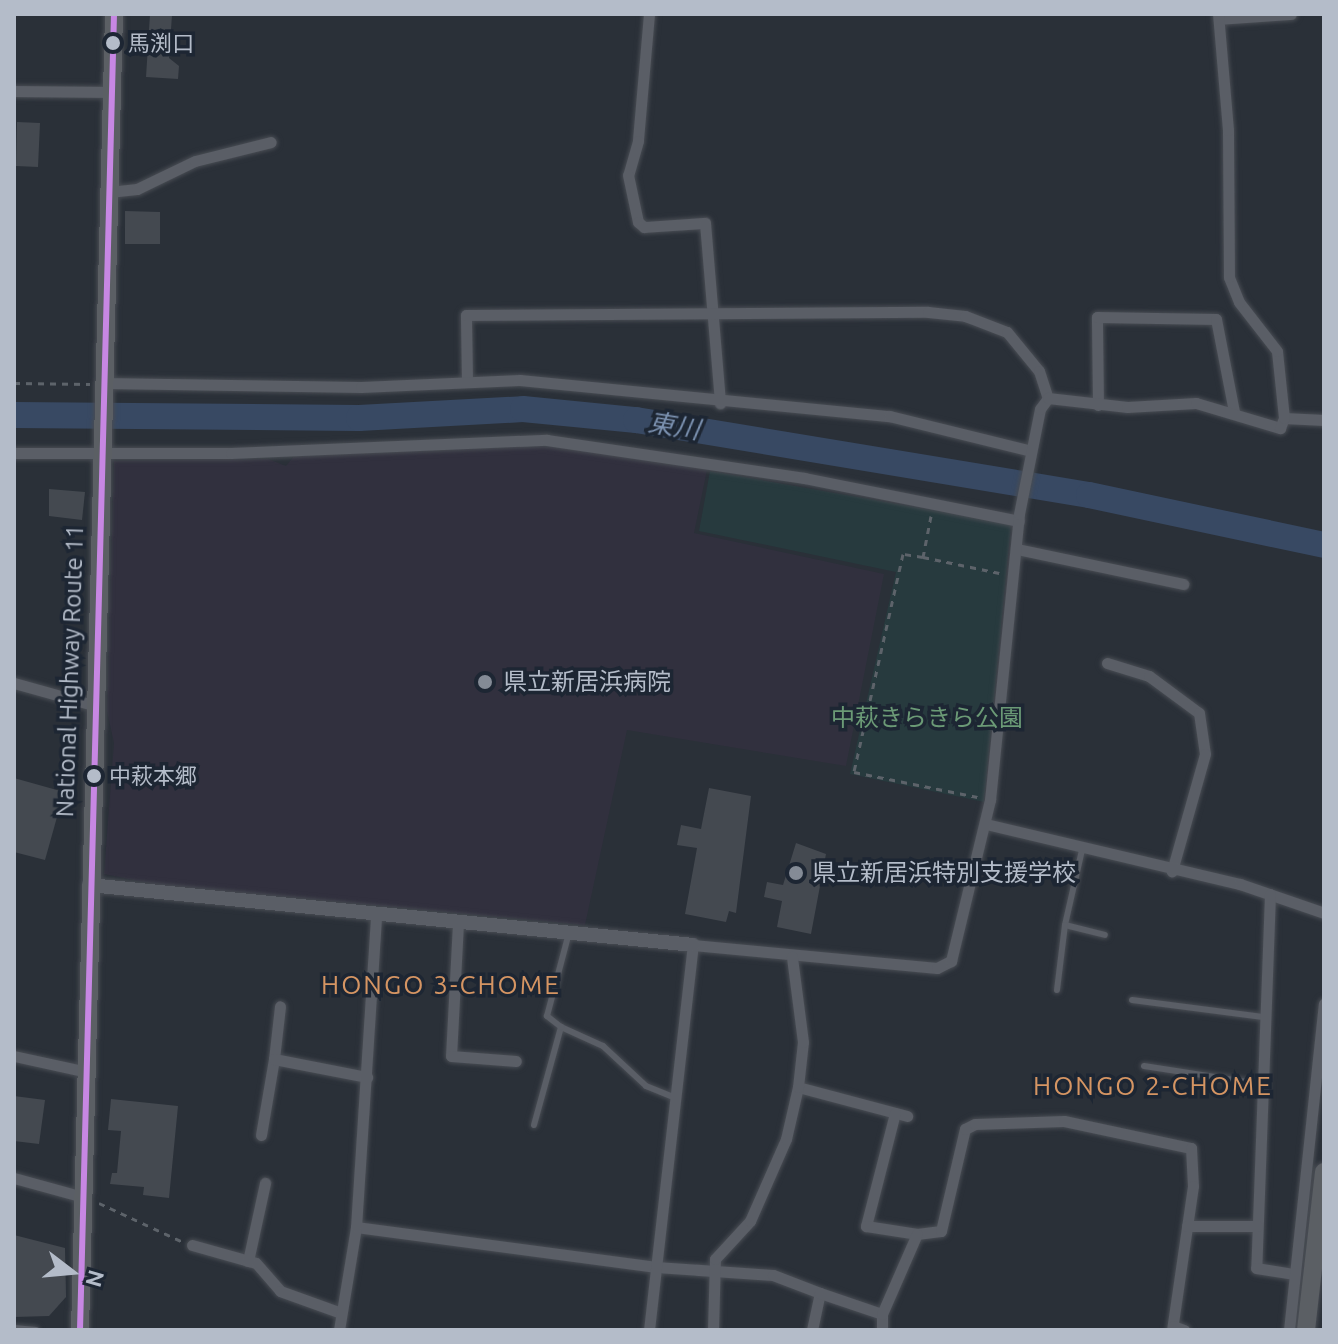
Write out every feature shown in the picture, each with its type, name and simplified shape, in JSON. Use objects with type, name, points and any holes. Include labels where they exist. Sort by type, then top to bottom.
[{"type":"highway","name":"National Highway Route 11","points":[[80,1330],[83,1071],[114,14]]},
{"type":"highway","points":[[1306,1330],[1322,1213],[1324,1172]]},
{"type":"street","points":[[649,14],[638,141],[628,175],[638,222],[644,227],[705,223],[720,403]]},
{"type":"street","points":[[1048,398],[1098,405],[1196,403],[1280,428],[1284,418],[1277,351],[1239,302],[1229,277],[1228,130],[1219,17],[1291,14]]},
{"type":"street","points":[[14,76],[17,90],[111,92]]},
{"type":"street","points":[[109,192],[137,189],[195,161],[271,142]]},
{"type":"street","points":[[467,382],[466,315],[712,313],[965,316],[1007,332],[1039,371],[1048,398]]},
{"type":"street","points":[[1098,405],[1097,317],[1216,319],[1234,412]]},
{"type":"street","points":[[103,388],[520,380],[720,403],[889,416],[1030,456]]},
{"type":"street","points":[[89,885],[792,957],[937,968],[951,961],[986,824],[985,799],[1019,518],[1040,409],[1048,398]]},
{"type":"street","points":[[1284,418],[1324,420]]},
{"type":"street","points":[[14,453],[101,446],[231,453],[547,440],[804,478],[1019,518]]},
{"type":"street","points":[[1017,549],[1183,584]]},
{"type":"street","points":[[1107,663],[1149,676],[1199,713],[1205,754],[1172,871]]},
{"type":"street","points":[[14,683],[93,705]]},
{"type":"street","points":[[986,824],[1270,894],[1324,913]]},
{"type":"street","points":[[1270,894],[1260,1084],[1256,1268],[1295,1274]]},
{"type":"street","points":[[339,1330],[356,1227],[376,915]]},
{"type":"street","points":[[458,923],[451,1056],[516,1061]]},
{"type":"street","points":[[649,1330],[693,945]]},
{"type":"street","points":[[713,1330],[715,1259],[750,1221],[771,1177],[798,1087],[803,1042],[792,957]]},
{"type":"street","points":[[1289,1330],[1324,1004]]},
{"type":"street","points":[[261,1135],[280,1006]]},
{"type":"street","points":[[14,1056],[83,1071]]},
{"type":"street","points":[[274,1059],[367,1077]]},
{"type":"street","points":[[798,1087],[907,1116]]},
{"type":"street","points":[[895,1113],[866,1226],[917,1234],[941,1231],[965,1129],[1050,1121],[1185,1144],[1193,1153],[1176,1329]]},
{"type":"street","points":[[14,1178],[80,1197]]},
{"type":"street","points":[[248,1261],[265,1183]]},
{"type":"street","points":[[1187,1226],[1257,1226]]},
{"type":"street","points":[[356,1227],[656,1267],[773,1275],[882,1314]]},
{"type":"street","points":[[882,1330],[882,1314],[917,1234]]},
{"type":"street","points":[[192,1245],[248,1261],[280,1291],[341,1313]]},
{"type":"street","points":[[812,1330],[820,1293]]},
{"type":"lane","points":[[1057,990],[1065,925],[1082,850]]},
{"type":"lane","points":[[1065,925],[1105,935]]},
{"type":"lane","points":[[569,933],[547,1016],[561,1027],[603,1046],[646,1086],[676,1098]]},
{"type":"lane","points":[[1132,1000],[1263,1017]]},
{"type":"lane","points":[[534,1125],[561,1027]]},
{"type":"lane","points":[[1144,1066],[1260,1084]]},
{"type":"lane","points":[[14,1328],[36,1330]]},
{"type":"path","points":[[14,383],[103,388]]},
{"type":"path","points":[[923,557],[933,504]]},
{"type":"path","points":[[983,783],[985,799],[854,772],[903,554],[998,571],[1005,584]]},
{"type":"path","points":[[80,1197],[192,1245]]},
{"type":"shaded area","name":"県立新居浜病院","points":[[560,447],[707,470],[694,533],[884,574],[846,766],[627,730],[585,925],[158,885],[104,874],[114,743],[107,711],[114,461],[268,459],[286,466],[295,455]]},
{"type":"green space","name":"中萩きらきら公園","points":[[710,471],[1011,524],[984,802],[850,774],[896,572],[699,531]]},
{"type":"building","points":[[150,14],[172,15],[169,58],[179,66],[178,79],[146,77]]},
{"type":"building","points":[[17,122],[40,123],[38,167],[16,166]]},
{"type":"building","points":[[125,211],[160,212],[160,244],[125,244]]},
{"type":"building","points":[[49,489],[85,492],[82,520],[49,516]]},
{"type":"building","points":[[14,778],[64,792],[45,860],[14,852]]},
{"type":"building","points":[[709,788],[751,796],[736,913],[729,911],[726,922],[685,914],[697,848],[677,845],[681,825],[701,829]]},
{"type":"building","points":[[796,843],[826,854],[811,934],[777,927],[782,901],[764,897],[767,882],[783,885]]},
{"type":"building","points":[[14,1096],[45,1100],[39,1144],[14,1141]]},
{"type":"building","points":[[111,1099],[178,1106],[169,1198],[143,1195],[144,1187],[110,1184],[112,1173],[117,1173],[121,1131],[108,1130]]},
{"type":"building","points":[[14,1235],[65,1248],[66,1297],[49,1316],[14,1317]]},
{"type":"waterway","name":"東川","points":[[14,415],[359,418],[523,409],[636,420],[1089,495],[1324,545]]},
{"type":"transit line","points":[[80,1330],[114,14]]},
{"type":"place","name":"馬渕口","points":[[113,43]]},
{"type":"place","name":"県立新居浜病院","points":[[485,682]]},
{"type":"place","name":"中萩本郷","points":[[94,776]]},
{"type":"place","name":"県立新居浜特別支援学校","points":[[796,873]]},
{"type":"district","name":"HONGO 3-CHOME","points":[[441,985]]},
{"type":"district","name":"HONGO 2-CHOME","points":[[1153,1086]]}]
